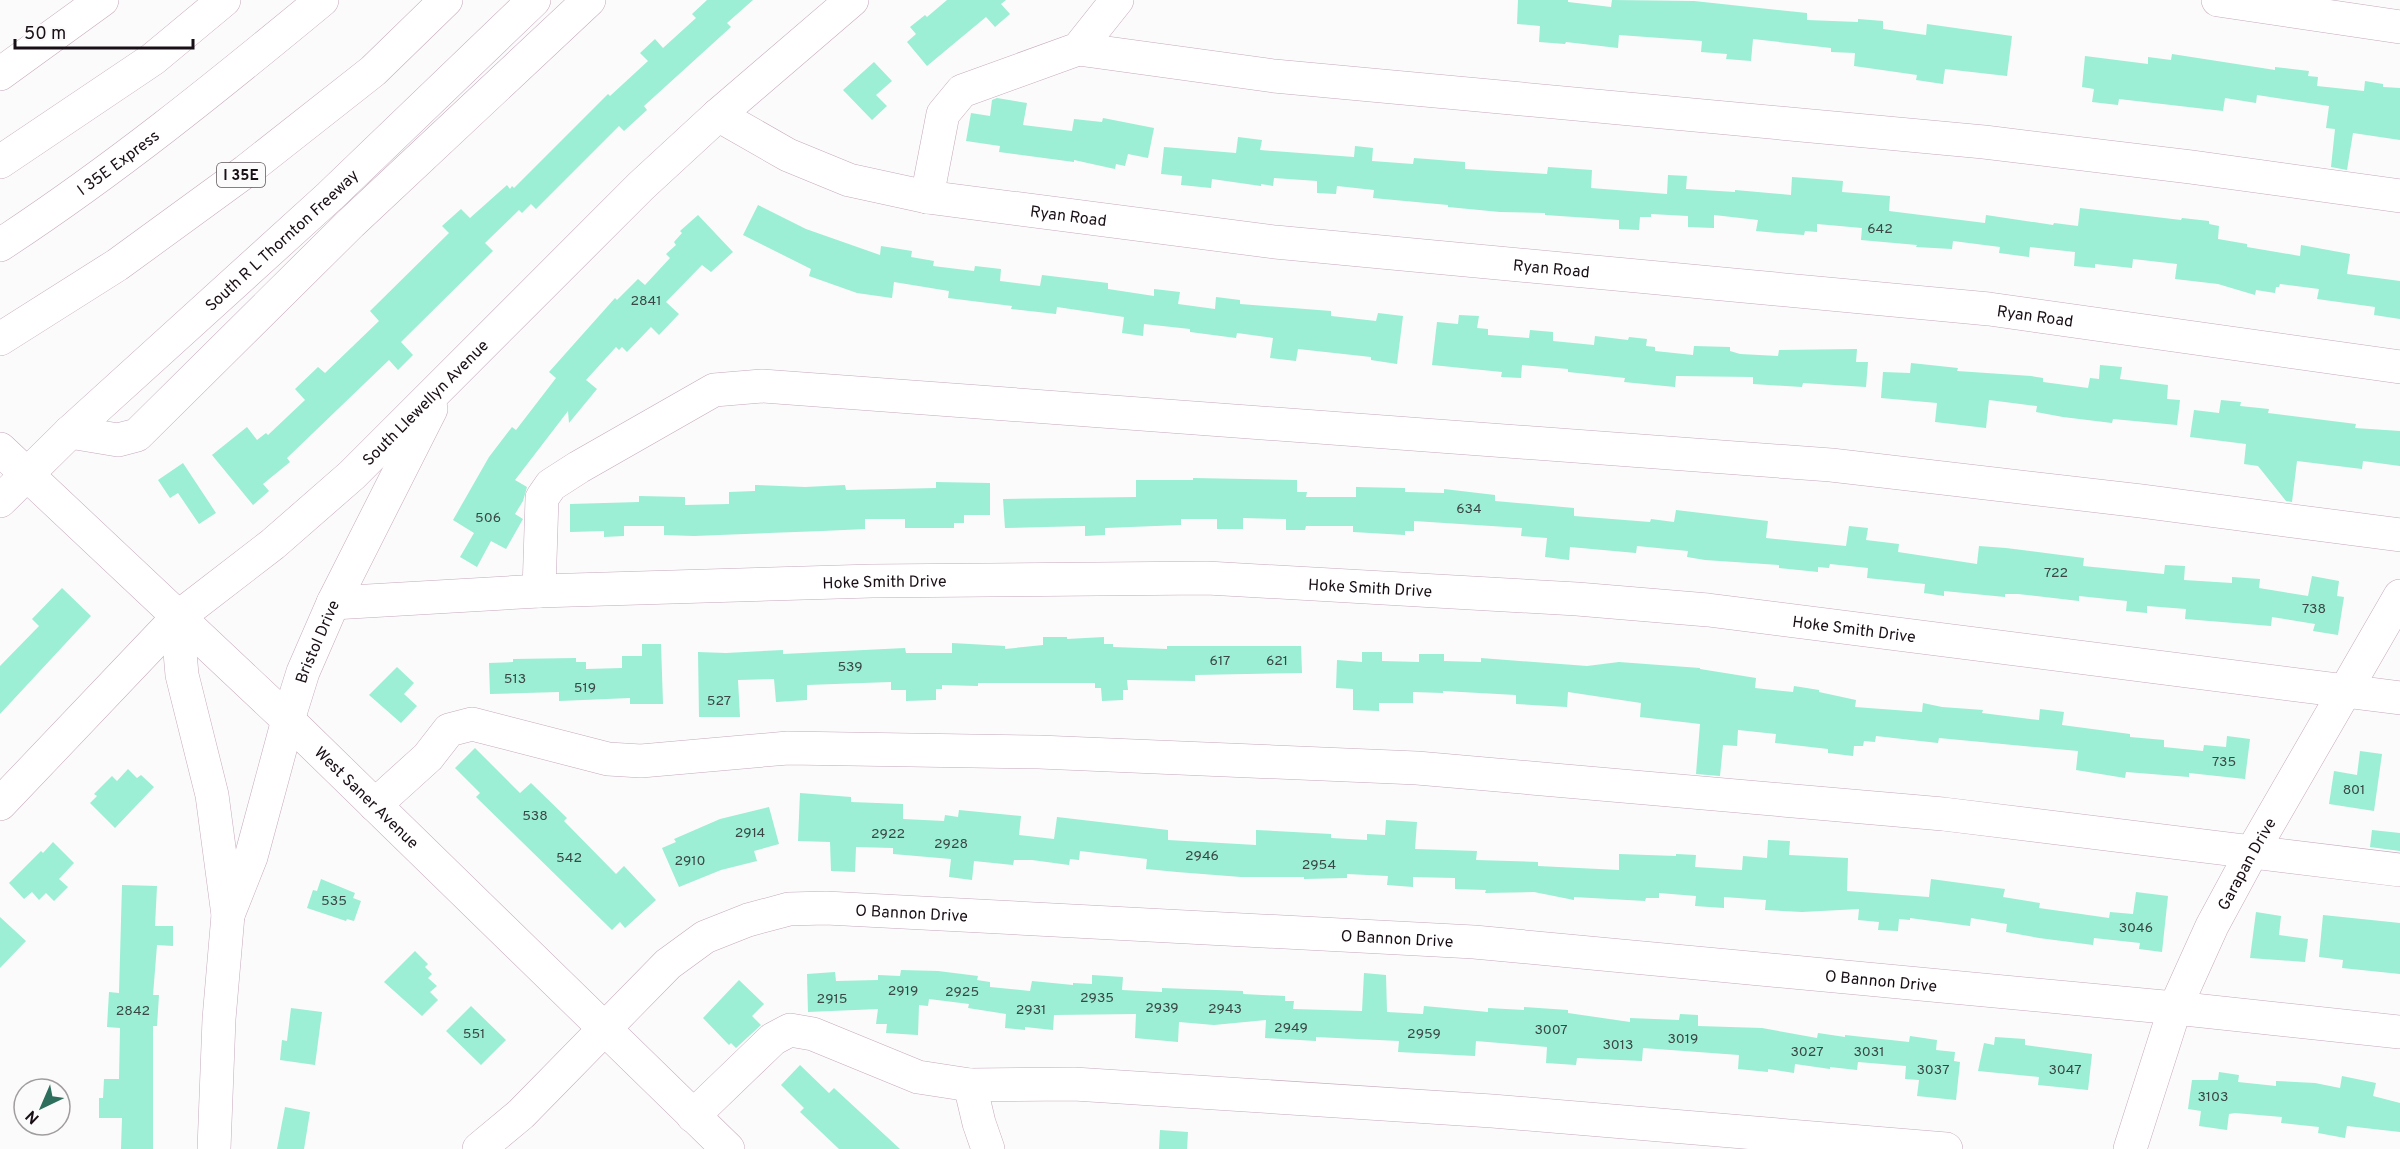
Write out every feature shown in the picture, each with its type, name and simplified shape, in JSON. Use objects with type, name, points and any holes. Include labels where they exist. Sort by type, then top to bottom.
[{"type":"main road","points":[[0,74],[102,0]]},
{"type":"main road","points":[[0,162],[153,59],[224,0]]},
{"type":"main road","name":"I 35E Express","points":[[232,74],[308,0]]},
{"type":"main road","name":"I 35E Express","points":[[0,245],[89,184],[232,74],[322,0]]},
{"type":"main road","name":"I 35E","points":[[9,333],[117,265],[246,171],[373,70],[446,0]]},
{"type":"main road","name":"South R L Thornton Freeway","points":[[0,501],[70,432],[330,196],[534,0]]},
{"type":"main road","points":[[70,432],[118,440],[137,435],[351,223],[589,0]]},
{"type":"main road","name":"South Llewellyn Avenue","points":[[0,804],[177,618],[273,544],[352,475],[641,186],[718,115],[852,0]]},
{"type":"main road","points":[[1078,49],[1117,0]]},
{"type":"main road","points":[[2218,0],[2400,27]]},
{"type":"main road","points":[[927,197],[944,114],[962,91],[1078,49],[1274,76],[1984,142],[2191,167],[2400,196]]},
{"type":"main road","name":"Ryan Road","points":[[718,115],[788,155],[849,180],[927,197],[1275,242],[1989,309],[2400,367]]},
{"type":"main road","name":"Bristol Drive","points":[[228,915],[251,857],[303,672],[333,603],[443,384]]},
{"type":"main road","points":[[538,591],[542,498],[551,485],[714,390],[762,386],[1820,464],[2141,501],[2400,535]]},
{"type":"main road","name":"West Saner Avenue","points":[[0,449],[288,720],[728,1149]]},
{"type":"main road","name":"Hoke Smith Drive","points":[[333,603],[538,591],[872,581],[1207,578],[1565,598],[1708,610],[2400,698]]},
{"type":"main road","name":"Garapan Drive","points":[[2130,1149],[2175,1008],[2212,926],[2252,852],[2400,596]]},
{"type":"main road","name":"Bristol Drive","points":[[177,618],[182,675],[212,795],[228,915],[219,1019],[214,1149]]},
{"type":"main road","points":[[375,805],[428,757],[449,730],[472,724],[608,759],[641,761],[788,748],[1039,752],[1417,768],[1943,814],[2400,870]]},
{"type":"main road","name":"O Bannon Drive","points":[[484,1148],[521,1114],[668,964],[705,937],[748,920],[789,909],[826,908],[1474,942],[2175,1008],[2400,1032]]},
{"type":"main road","points":[[693,1116],[773,1039],[790,1030],[813,1034],[918,1077],[970,1084],[1074,1084],[1468,1109],[1946,1149]]},
{"type":"main road","points":[[970,1084],[988,1149]]},
{"type":"building","points":[[707,0],[753,0],[727,23],[731,27],[644,106],[647,110],[624,131],[619,126],[536,209],[531,204],[522,213],[519,210],[485,243],[493,251],[401,342],[413,355],[398,370],[389,360],[287,458],[290,462],[263,484],[269,491],[253,505],[212,455],[247,427],[257,440],[266,433],[268,435],[305,400],[295,389],[318,367],[325,373],[379,321],[370,311],[449,233],[442,226],[461,209],[470,218],[507,185],[510,189],[512,186],[514,188],[608,94],[610,96],[648,61],[640,53],[655,39],[663,48],[696,18],[692,14]]},
{"type":"building","points":[[947,0],[1006,0],[1001,4],[1010,14],[995,27],[986,17],[927,66],[907,42],[916,34],[910,27],[925,15],[927,17]]},
{"type":"building","points":[[1518,0],[1568,0],[1568,2],[1611,7],[1612,0],[1694,1],[1807,13],[1807,20],[1883,21],[1883,29],[1926,35],[1927,24],[2012,36],[2007,76],[1945,69],[1943,84],[1916,80],[1917,75],[1854,66],[1855,53],[1831,52],[1831,48],[1753,39],[1751,61],[1726,59],[1727,54],[1701,52],[1702,41],[1619,35],[1618,48],[1566,42],[1565,44],[1539,42],[1540,26],[1517,24]]},
{"type":"building","points":[[2172,54],[2275,70],[2275,67],[2309,71],[2308,76],[2318,77],[2317,86],[2364,91],[2365,81],[2383,84],[2383,87],[2400,88],[2400,140],[2353,133],[2347,170],[2331,167],[2335,129],[2326,128],[2329,106],[2257,95],[2256,103],[2225,98],[2223,111],[2119,99],[2118,105],[2092,102],[2094,89],[2082,87],[2085,56],[2148,64],[2148,57],[2171,60]]},
{"type":"building","points":[[874,62],[892,81],[876,95],[887,106],[872,120],[843,90]]},
{"type":"building","points":[[997,98],[1027,103],[1023,125],[1072,131],[1074,119],[1102,122],[1103,118],[1154,128],[1148,158],[1128,154],[1125,166],[1116,164],[1115,169],[1074,160],[1074,162],[999,152],[1000,146],[966,141],[971,113],[990,116],[992,100]]},
{"type":"building","points":[[1238,137],[1262,140],[1260,150],[1354,157],[1355,146],[1373,148],[1372,161],[1413,164],[1414,158],[1465,162],[1465,169],[1547,174],[1548,167],[1592,170],[1591,188],[1667,194],[1668,175],[1687,176],[1686,189],[1791,195],[1792,177],[1843,181],[1842,192],[1890,196],[1889,211],[1985,223],[1986,215],[2053,225],[2054,223],[2078,226],[2080,208],[2181,220],[2182,218],[2209,221],[2209,224],[2219,226],[2218,239],[2247,244],[2247,247],[2300,256],[2301,245],[2350,254],[2347,274],[2400,281],[2400,319],[2374,315],[2375,307],[2317,299],[2319,289],[2280,284],[2276,287],[2275,293],[2256,290],[2255,295],[2218,284],[2175,279],[2177,264],[2133,259],[2132,268],[2095,264],[2095,268],[2074,266],[2075,252],[2030,247],[2029,257],[1999,253],[2000,247],[1953,241],[1952,249],[1916,247],[1917,245],[1861,240],[1862,228],[1817,224],[1817,232],[1805,231],[1804,235],[1756,231],[1758,220],[1714,215],[1714,228],[1688,227],[1688,216],[1651,214],[1651,217],[1640,217],[1639,230],[1619,229],[1619,220],[1545,215],[1545,213],[1500,212],[1373,198],[1374,190],[1337,186],[1336,194],[1317,193],[1317,181],[1274,178],[1273,186],[1261,184],[1261,186],[1212,179],[1211,188],[1181,185],[1182,176],[1161,174],[1164,147],[1236,153]]},
{"type":"building","points":[[758,205],[806,229],[880,255],[881,246],[912,251],[911,257],[934,261],[933,266],[974,271],[975,266],[1001,269],[1000,281],[1040,286],[1042,275],[1108,283],[1108,289],[1154,296],[1154,289],[1180,292],[1178,304],[1215,309],[1216,297],[1240,300],[1240,304],[1331,311],[1331,316],[1376,321],[1378,313],[1403,316],[1397,364],[1371,360],[1371,357],[1298,349],[1296,361],[1270,358],[1273,338],[1237,333],[1236,338],[1190,332],[1190,329],[1144,324],[1143,336],[1122,333],[1124,317],[1057,307],[1056,314],[1011,309],[1012,306],[948,298],[949,291],[894,282],[892,298],[857,293],[809,276],[811,269],[743,235]]},
{"type":"building","points":[[698,215],[733,252],[711,272],[702,265],[666,302],[679,314],[659,335],[651,327],[627,352],[622,347],[619,350],[616,347],[586,380],[597,389],[569,423],[568,411],[515,480],[527,487],[523,501],[515,514],[523,519],[506,549],[491,541],[477,567],[460,557],[474,533],[453,520],[489,457],[512,427],[516,430],[556,378],[549,372],[615,298],[617,300],[638,279],[645,285],[670,258],[666,254],[676,245],[674,242],[682,233],[680,231]]},
{"type":"building","points":[[1459,315],[1479,316],[1477,328],[1488,329],[1488,335],[1529,338],[1530,330],[1553,332],[1553,341],[1594,345],[1595,336],[1628,340],[1629,337],[1647,339],[1646,346],[1655,347],[1655,351],[1693,355],[1694,346],[1730,347],[1730,351],[1740,354],[1778,356],[1779,350],[1857,349],[1856,362],[1868,362],[1866,387],[1803,383],[1802,387],[1753,384],[1753,377],[1676,376],[1675,387],[1624,382],[1625,378],[1568,372],[1568,369],[1522,365],[1521,378],[1501,377],[1502,372],[1432,365],[1437,322],[1458,324]]},
{"type":"building","points":[[1911,363],[1958,368],[1957,371],[2031,376],[2043,378],[2043,382],[2088,388],[2090,378],[2099,379],[2100,365],[2122,367],[2120,379],[2168,385],[2167,399],[2180,400],[2177,425],[2113,419],[2112,423],[2063,417],[2036,412],[2037,406],[1989,400],[1986,428],[1935,422],[1937,403],[1881,398],[1883,372],[1910,373]]},
{"type":"building","points":[[2221,400],[2241,402],[2240,406],[2269,409],[2268,413],[2356,424],[2355,428],[2400,431],[2400,466],[2363,461],[2362,469],[2297,461],[2292,502],[2286,501],[2258,466],[2244,464],[2246,444],[2190,437],[2194,410],[2219,413]]},
{"type":"building","points":[[183,463],[216,513],[199,524],[178,493],[170,498],[158,480]]},
{"type":"building","points":[[1193,478],[1297,480],[1297,492],[1307,492],[1306,497],[1356,497],[1356,487],[1405,488],[1405,492],[1444,493],[1444,489],[1495,495],[1495,501],[1574,508],[1574,516],[1650,522],[1651,519],[1674,522],[1676,510],[1768,521],[1766,538],[1846,546],[1849,526],[1868,528],[1866,540],[1899,544],[1898,552],[1977,564],[1979,546],[2006,548],[2084,558],[2083,566],[2164,574],[2165,565],[2185,566],[2184,580],[2232,583],[2232,577],[2260,579],[2259,588],[2308,596],[2312,576],[2339,581],[2337,596],[2344,597],[2338,635],[2313,631],[2315,624],[2272,617],[2271,626],[2185,619],[2186,609],[2147,606],[2147,613],[2126,611],[2127,601],[2079,596],[2079,601],[2018,594],[2005,594],[2005,597],[1944,591],[1944,596],[1924,593],[1925,584],[1867,578],[1868,568],[1830,564],[1829,568],[1818,567],[1818,572],[1779,568],[1779,565],[1705,560],[1687,557],[1688,551],[1637,546],[1636,553],[1570,547],[1569,560],[1545,557],[1547,538],[1521,536],[1522,528],[1414,521],[1414,531],[1405,531],[1405,535],[1353,532],[1353,526],[1306,526],[1305,530],[1286,530],[1286,519],[1243,518],[1243,529],[1217,529],[1217,519],[1181,519],[1181,525],[1105,528],[1105,535],[1085,536],[1085,526],[1005,528],[1003,499],[1136,497],[1136,480],[1193,480]]},
{"type":"building","points":[[936,482],[990,483],[990,515],[964,515],[964,523],[954,523],[954,528],[905,528],[905,519],[865,519],[865,529],[822,531],[694,536],[664,535],[664,526],[624,526],[624,536],[604,537],[604,531],[570,532],[570,504],[639,502],[639,496],[685,497],[685,505],[729,504],[729,492],[755,491],[755,485],[805,487],[845,485],[846,490],[936,488]]},
{"type":"building","points":[[62,588],[91,616],[0,714],[0,666],[39,626],[32,619]]},
{"type":"building","points":[[1043,637],[1067,637],[1067,639],[1104,637],[1104,644],[1113,644],[1113,647],[1167,649],[1167,646],[1301,646],[1302,673],[1195,675],[1195,681],[1127,680],[1128,690],[1123,690],[1123,700],[1102,701],[1101,688],[1095,688],[1095,683],[978,683],[978,686],[942,685],[942,689],[936,689],[936,700],[906,701],[906,690],[891,690],[891,682],[807,685],[807,700],[776,702],[774,679],[738,680],[740,717],[699,717],[698,652],[783,650],[783,654],[905,648],[906,653],[952,653],[952,643],[1005,646],[1005,649],[1043,645]]},
{"type":"building","points":[[642,644],[661,644],[663,704],[630,704],[630,698],[559,701],[559,692],[490,694],[489,663],[513,662],[513,659],[576,658],[576,662],[586,662],[586,669],[622,668],[622,656],[642,656]]},
{"type":"building","points":[[1362,652],[1382,652],[1382,661],[1419,662],[1419,654],[1444,654],[1444,661],[1481,662],[1481,658],[1587,666],[1619,662],[1700,668],[1756,678],[1755,688],[1793,692],[1794,686],[1819,690],[1819,692],[1856,700],[1855,707],[1922,712],[1923,703],[2039,720],[2040,709],[2064,712],[2062,725],[2130,734],[2130,737],[2164,740],[2164,747],[2203,751],[2204,745],[2226,747],[2227,736],[2250,739],[2245,779],[2189,773],[2189,777],[2126,772],[2125,778],[2076,770],[2078,751],[1939,738],[1938,743],[1876,736],[1875,742],[1864,741],[1863,746],[1854,746],[1853,756],[1828,753],[1828,749],[1775,743],[1776,734],[1738,730],[1737,746],[1723,745],[1720,776],[1696,774],[1700,724],[1640,717],[1641,703],[1568,692],[1567,707],[1516,704],[1516,695],[1443,691],[1443,693],[1413,692],[1413,703],[1379,703],[1379,711],[1353,710],[1353,689],[1336,688],[1337,660],[1362,662]]},
{"type":"building","points":[[397,667],[414,683],[404,694],[417,706],[401,723],[369,695]]},
{"type":"building","points":[[475,748],[520,793],[531,783],[567,818],[564,821],[616,874],[624,866],[656,900],[625,928],[620,922],[612,930],[476,797],[480,793],[455,768]]},
{"type":"building","points":[[2360,751],[2382,754],[2374,811],[2329,804],[2334,771],[2357,775]]},
{"type":"building","points":[[128,769],[137,778],[141,775],[154,787],[115,828],[90,803],[97,796],[94,794],[112,776],[117,781]]},
{"type":"building","points":[[800,793],[851,797],[851,802],[903,804],[903,819],[944,821],[945,815],[958,817],[959,810],[1021,816],[1019,835],[1054,839],[1057,817],[1168,830],[1168,840],[1256,845],[1256,830],[1331,834],[1331,838],[1367,840],[1367,834],[1385,835],[1386,820],[1417,822],[1415,849],[1477,851],[1476,860],[1538,862],[1538,866],[1619,870],[1619,854],[1676,856],[1676,854],[1696,855],[1695,867],[1742,870],[1743,856],[1767,858],[1768,840],[1790,841],[1789,855],[1848,858],[1847,891],[1929,897],[1931,879],[2005,889],[2003,897],[2040,903],[2039,908],[2109,918],[2110,912],[2133,914],[2136,892],[2168,896],[2162,952],[2139,949],[2140,943],[2094,938],[2093,945],[2039,938],[2006,932],[2007,924],[1971,918],[1970,926],[1910,918],[1910,920],[1899,919],[1898,931],[1878,930],[1879,922],[1858,920],[1859,909],[1802,912],[1765,910],[1766,900],[1724,897],[1724,908],[1695,906],[1696,896],[1659,893],[1659,898],[1646,898],[1645,901],[1574,897],[1574,900],[1534,892],[1485,893],[1486,890],[1455,889],[1455,878],[1413,877],[1413,887],[1387,885],[1388,876],[1347,874],[1347,878],[1304,879],[1304,877],[1241,877],[1146,869],[1147,859],[1080,851],[1079,860],[1070,859],[1069,865],[1032,860],[1014,860],[1013,865],[974,861],[972,880],[949,877],[951,859],[893,854],[893,848],[856,847],[855,872],[831,871],[830,842],[798,841]]},
{"type":"building","points":[[769,807],[779,844],[754,851],[757,861],[721,870],[679,887],[662,848],[676,842],[674,839],[720,819]]},
{"type":"building","points":[[2372,830],[2400,833],[2400,851],[2370,847]]},
{"type":"building","points":[[53,842],[74,863],[59,879],[68,887],[54,901],[46,893],[39,900],[32,892],[24,899],[9,883]]},
{"type":"building","points":[[321,879],[355,893],[353,898],[361,901],[354,921],[347,919],[346,921],[307,908],[313,890],[317,891]]},
{"type":"building","points":[[122,885],[157,886],[155,926],[173,926],[173,946],[157,945],[153,995],[159,995],[157,1026],[153,1026],[153,1149],[121,1149],[122,1118],[99,1118],[99,1098],[103,1098],[104,1079],[119,1079],[120,1028],[107,1027],[109,992],[119,993]]},
{"type":"building","points":[[2256,912],[2281,916],[2279,935],[2308,939],[2305,962],[2250,958]]},
{"type":"building","points":[[2323,915],[2400,923],[2400,974],[2342,968],[2343,960],[2319,957]]},
{"type":"building","points":[[0,917],[26,941],[0,968]]},
{"type":"building","points":[[415,951],[428,964],[425,967],[432,974],[428,978],[437,986],[430,992],[438,1000],[422,1016],[384,982]]},
{"type":"building","points":[[901,970],[938,971],[978,976],[977,980],[990,982],[990,987],[1030,991],[1032,981],[1073,985],[1073,983],[1092,984],[1092,975],[1123,977],[1122,990],[1162,992],[1162,988],[1243,991],[1243,994],[1285,996],[1285,1001],[1294,1001],[1293,1009],[1362,1011],[1364,973],[1386,975],[1387,1012],[1423,1014],[1424,1006],[1488,1012],[1488,1008],[1524,1010],[1524,1007],[1568,1010],[1568,1013],[1630,1022],[1630,1018],[1679,1020],[1680,1014],[1698,1015],[1698,1026],[1762,1028],[1817,1038],[1818,1033],[1909,1042],[1910,1036],[1937,1040],[1936,1050],[1955,1052],[1954,1061],[1960,1062],[1956,1100],[1917,1096],[1919,1080],[1905,1079],[1906,1066],[1858,1062],[1857,1070],[1795,1064],[1794,1073],[1768,1069],[1768,1072],[1738,1069],[1739,1055],[1643,1048],[1642,1061],[1577,1058],[1576,1065],[1546,1063],[1547,1047],[1476,1041],[1475,1056],[1398,1052],[1399,1041],[1316,1037],[1316,1041],[1265,1038],[1266,1020],[1214,1025],[1179,1022],[1178,1042],[1135,1038],[1136,1014],[1054,1015],[1053,1030],[1025,1027],[1025,1030],[1005,1028],[1006,1014],[968,1008],[969,1004],[929,999],[928,1006],[919,1005],[918,1035],[886,1033],[887,1024],[876,1024],[878,1009],[808,1012],[807,974],[835,972],[836,981],[878,980],[878,975],[900,976]]},
{"type":"building","points":[[739,980],[764,1004],[752,1016],[761,1025],[736,1048],[731,1043],[729,1045],[703,1018]]},
{"type":"building","points":[[471,1006],[506,1040],[481,1065],[446,1031]]},
{"type":"building","points":[[291,1008],[322,1012],[315,1065],[280,1060],[282,1040],[287,1041]]},
{"type":"building","points":[[1995,1037],[2025,1039],[2025,1045],[2092,1054],[2088,1090],[2038,1085],[2039,1077],[1978,1071],[1984,1043],[1994,1045]]},
{"type":"building","points":[[800,1065],[829,1093],[834,1088],[900,1149],[839,1149],[800,1112],[804,1108],[781,1085]]},
{"type":"building","points":[[2219,1072],[2239,1075],[2238,1082],[2276,1086],[2276,1081],[2315,1083],[2340,1088],[2342,1076],[2376,1083],[2373,1096],[2400,1103],[2400,1132],[2347,1126],[2345,1138],[2318,1133],[2319,1127],[2281,1123],[2282,1117],[2235,1113],[2229,1114],[2227,1130],[2199,1126],[2201,1111],[2188,1109],[2192,1080],[2218,1080]]},
{"type":"building","points":[[285,1107],[310,1112],[304,1149],[277,1149]]},
{"type":"building","points":[[1160,1130],[1188,1132],[1187,1149],[1159,1149]]}]
